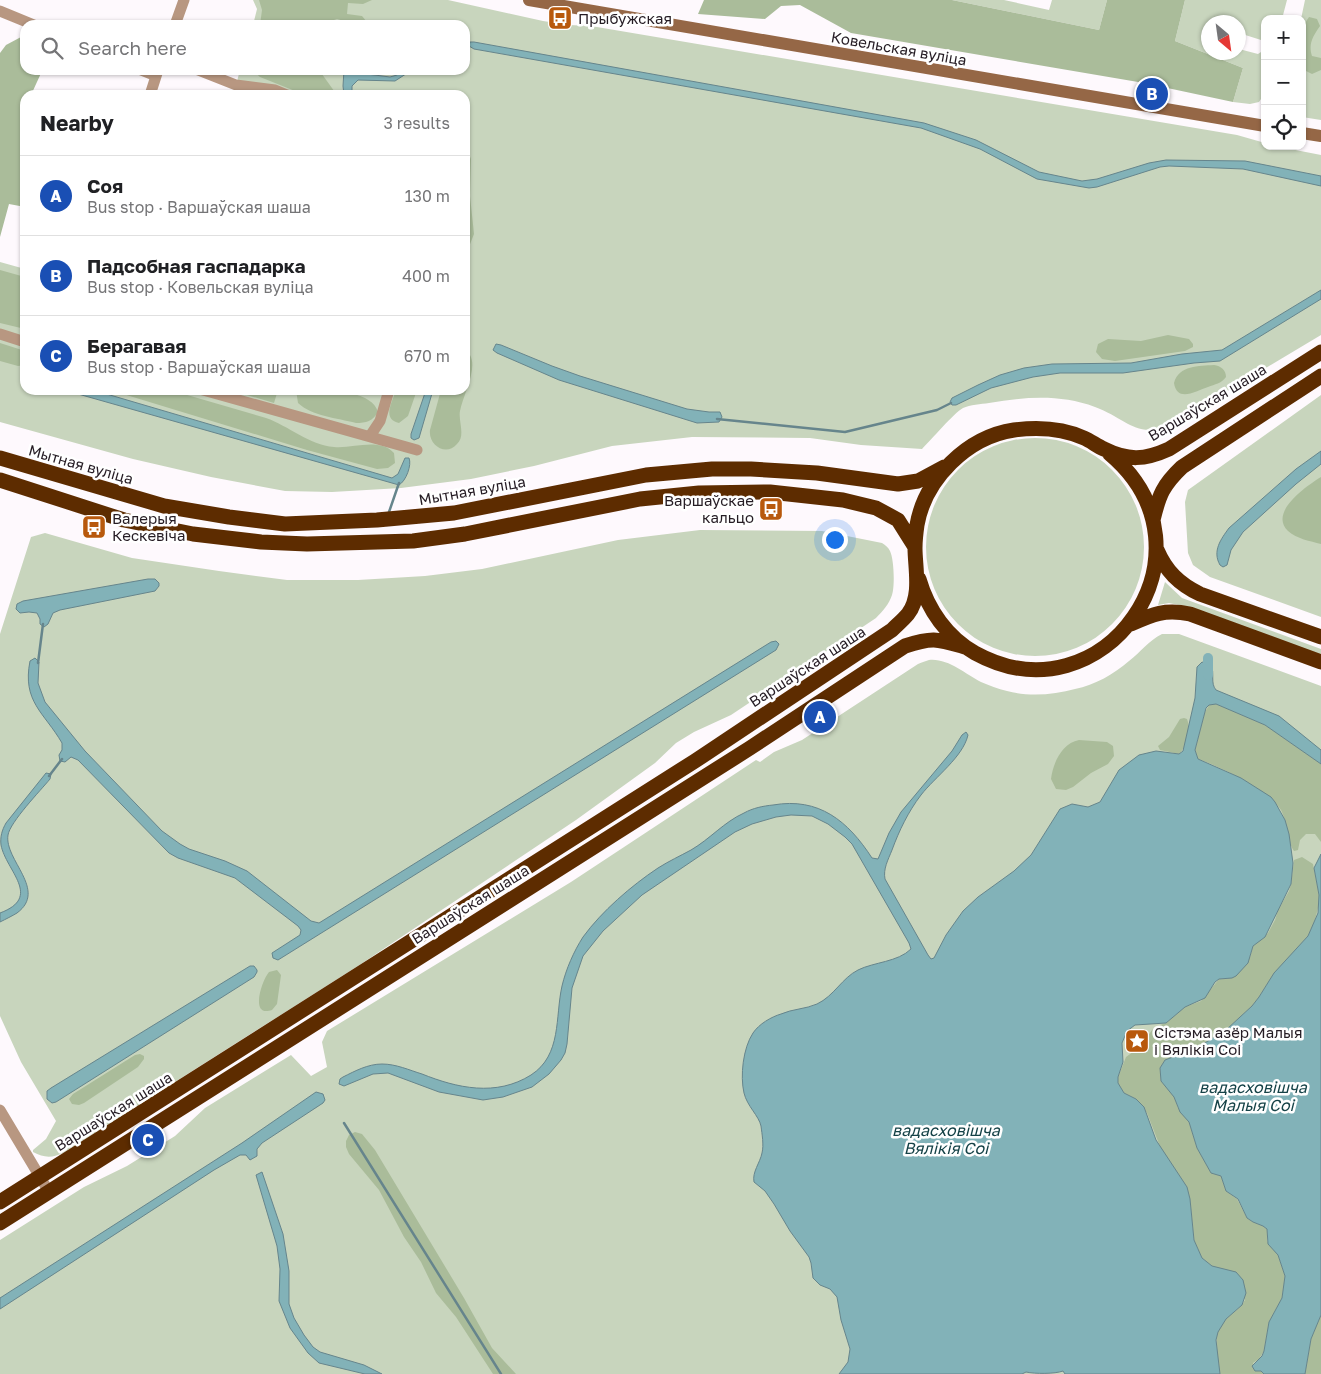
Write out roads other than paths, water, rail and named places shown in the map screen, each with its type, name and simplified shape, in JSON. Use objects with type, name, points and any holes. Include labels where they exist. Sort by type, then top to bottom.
[{"type":"highway","name":"Варшаўская шаша","points":[[1105,450],[1129,458],[1143,458],[1156,455],[1169,449],[1321,352]]},
{"type":"highway","name":"Варшаўская шаша","points":[[1153,520],[1158,497],[1168,480],[1182,467],[1321,376]]},
{"type":"highway","name":"Варшаўская шаша","points":[[0,1202],[695,761],[892,630],[909,613],[915,596],[917,524],[924,501],[936,481],[951,463],[969,448],[990,437],[1012,430],[1036,428],[1061,430],[1084,438],[1105,450],[1122,464],[1136,481],[1146,500],[1153,520],[1156,548],[1155,569],[1150,589],[1141,607],[1129,624],[1111,643],[1089,657],[1064,666],[1039,669],[1013,667],[988,660],[965,647],[948,632],[933,613],[923,592],[916,570]]},
{"type":"highway","name":"Мытная вуліца","points":[[4,459],[164,506],[285,524],[329,523],[454,513],[646,475],[712,470],[786,471],[898,484],[908,483],[934,473],[951,463]]},
{"type":"highway","points":[[0,481],[124,520],[193,534],[261,542],[307,544],[413,541],[466,534],[640,499],[699,493],[770,492],[844,500],[876,508],[898,520],[915,547]]},
{"type":"highway","points":[[1156,548],[1169,572],[1189,589],[1321,637]]},
{"type":"highway","points":[[1129,624],[1165,611],[1190,614],[1321,662]]},
{"type":"highway","name":"Варшаўская шаша","points":[[0,1223],[750,748],[905,646],[925,640],[938,639],[965,647]]},
{"type":"main road","name":"Ковельская вуліца","points":[[529,0],[1261,125]]},
{"type":"main road","points":[[1306,133],[1321,136]]},
{"type":"street","points":[[177,20],[184,0]]},
{"type":"street","points":[[0,11],[22,20]]},
{"type":"street","points":[[152,90],[156,75]]},
{"type":"street","points":[[211,75],[236,85],[275,90]]},
{"type":"street","points":[[0,334],[20,340]]},
{"type":"street","points":[[221,395],[417,450]]},
{"type":"street","points":[[370,436],[380,421],[388,395]]},
{"type":"street","points":[[0,481],[4,459]]},
{"type":"street","points":[[0,1110],[49,1192]]},
{"type":"water","points":[[470,42],[924,123],[976,140],[1039,172],[1082,181],[1097,179],[1149,163],[1166,160],[1245,161],[1321,176],[1321,186],[1243,169],[1169,166],[1089,188],[1037,179],[980,149],[921,128],[474,49],[470,47]]},
{"type":"water","points":[[344,75],[390,77],[404,75],[395,81],[358,80],[352,86],[352,90],[343,90]]},
{"type":"water","points":[[1321,290],[1321,299],[1220,361],[1123,373],[1060,373],[1033,377],[991,388],[956,405],[952,405],[950,402],[952,398],[978,385],[1000,375],[1024,368],[1052,364],[1131,363],[1182,354],[1222,350]]},
{"type":"water","points":[[496,344],[580,376],[687,409],[720,412],[722,417],[719,422],[697,423],[559,380],[497,353],[493,350]]},
{"type":"water","points":[[82,395],[110,395],[392,478],[398,474],[405,458],[409,458],[409,469],[406,477],[399,485]]},
{"type":"water","points":[[424,395],[432,395],[419,438],[414,440],[411,438]]},
{"type":"water","points":[[1321,451],[1321,464],[1243,532],[1231,550],[1227,565],[1223,567],[1220,565],[1217,555],[1218,545],[1229,528],[1296,469]]},
{"type":"water","points":[[155,579],[159,583],[155,591],[60,610],[53,613],[48,624],[44,627],[40,624],[37,613],[20,613],[16,609],[17,604],[23,601]]},
{"type":"water","points":[[776,641],[779,644],[776,650],[278,960],[273,958],[272,953],[300,935],[301,930],[298,926],[235,878],[169,853],[78,760],[71,757],[65,762],[60,761],[59,755],[62,750],[62,743],[36,706],[29,687],[28,675],[30,661],[35,658],[39,662],[38,683],[45,702],[85,751],[162,831],[189,849],[225,861],[247,871],[311,921],[319,923],[771,642]]},
{"type":"water","name":"вадасховішча Вялікія Соі","points":[[1202,662],[1211,665],[1213,684],[1216,690],[1279,716],[1321,750],[1321,764],[1265,725],[1216,704],[1209,705],[1206,708],[1195,750],[1198,759],[1241,778],[1271,797],[1275,802],[1285,820],[1289,834],[1293,863],[1291,884],[1265,937],[1253,946],[1248,963],[1236,976],[1219,979],[1205,998],[1185,1007],[1166,1023],[1135,1025],[1127,1031],[1122,1043],[1123,1062],[1118,1083],[1124,1093],[1136,1099],[1144,1107],[1156,1140],[1187,1187],[1194,1240],[1202,1258],[1212,1266],[1236,1272],[1243,1280],[1246,1293],[1242,1305],[1226,1319],[1218,1332],[1216,1340],[1220,1374],[1065,1374],[1063,1371],[1055,1373],[1026,1372],[1022,1374],[839,1374],[848,1362],[850,1349],[841,1320],[837,1297],[830,1289],[820,1285],[813,1278],[809,1257],[765,1191],[754,1182],[754,1175],[762,1153],[763,1140],[760,1122],[744,1093],[742,1079],[743,1062],[753,1033],[766,1021],[785,1012],[817,1004],[823,1001],[852,973],[864,967],[899,957],[911,949],[852,844],[828,824],[812,816],[791,815],[776,817],[752,824],[735,832],[642,895],[603,931],[583,956],[572,988],[565,1053],[549,1074],[532,1087],[503,1097],[483,1100],[439,1092],[388,1073],[373,1074],[344,1086],[339,1084],[340,1079],[352,1072],[377,1064],[392,1065],[449,1083],[477,1088],[504,1086],[518,1082],[531,1075],[541,1067],[553,1046],[562,986],[576,948],[599,918],[638,883],[662,865],[698,846],[723,826],[747,811],[789,803],[818,808],[831,815],[853,833],[872,858],[878,859],[889,833],[901,812],[966,732],[968,735],[961,751],[921,795],[908,815],[886,864],[885,879],[928,955],[931,959],[934,958],[946,935],[963,911],[978,897],[1014,871],[1031,855],[1060,809],[1072,804],[1088,807],[1100,802],[1119,770],[1139,755],[1156,751],[1179,754],[1183,751],[1195,698],[1197,667]]},
{"type":"water","points":[[46,773],[51,774],[50,779],[14,822],[8,835],[12,854],[27,885],[28,895],[25,904],[17,913],[0,922],[0,913],[13,907],[19,899],[21,891],[4,855],[1,845],[2,831],[6,823]]},
{"type":"water","name":"вадасховішча Малыя Соі","points":[[1321,854],[1321,1315],[1311,1339],[1305,1374],[1264,1374],[1261,1371],[1255,1371],[1252,1366],[1262,1356],[1269,1322],[1282,1298],[1285,1276],[1278,1255],[1268,1244],[1267,1229],[1247,1218],[1238,1199],[1226,1191],[1221,1176],[1211,1173],[1197,1148],[1189,1122],[1180,1112],[1174,1097],[1161,1081],[1160,1068],[1165,1060],[1197,1048],[1227,1029],[1252,1006],[1274,973],[1308,936],[1318,913],[1319,895],[1314,868]]},
{"type":"water","points":[[250,966],[254,966],[257,970],[254,977],[56,1102],[52,1103],[47,1099],[47,1091],[51,1088]]},
{"type":"water","points":[[316,1092],[323,1094],[325,1100],[323,1103],[262,1143],[257,1149],[257,1156],[250,1160],[246,1155],[240,1155],[214,1170],[0,1309],[0,1298],[242,1143]]},
{"type":"water","points":[[262,1172],[283,1234],[289,1271],[289,1304],[294,1318],[304,1335],[313,1347],[320,1352],[364,1365],[382,1374],[365,1374],[319,1363],[308,1353],[290,1328],[279,1301],[280,1269],[277,1246],[256,1175]]},
{"type":"waterway","points":[[717,419],[845,432],[937,410],[951,403]]},
{"type":"waterway","points":[[389,512],[399,483]]},
{"type":"waterway","points":[[38,663],[43,624]]},
{"type":"waterway","points":[[1208,658],[1208,675]]},
{"type":"waterway","points":[[49,776],[62,759]]},
{"type":"waterway","points":[[344,1123],[501,1374]]},
{"type":"place","name":"Прыбужская","points":[[560,18]]},
{"type":"place","name":"Падсобная гаспадарка","points":[[1152,94]]},
{"type":"place","name":"Варшаўскае кальцо","points":[[771,509]]},
{"type":"place","name":"Валерыя Кескевіча","points":[[94,527]]},
{"type":"place","name":"Соя","points":[[820,717]]},
{"type":"place","name":"Сістэма азёр Малыя і Вялікія Соі","points":[[1137,1041]]},
{"type":"place","name":"Берагавая","points":[[148,1140]]}]
